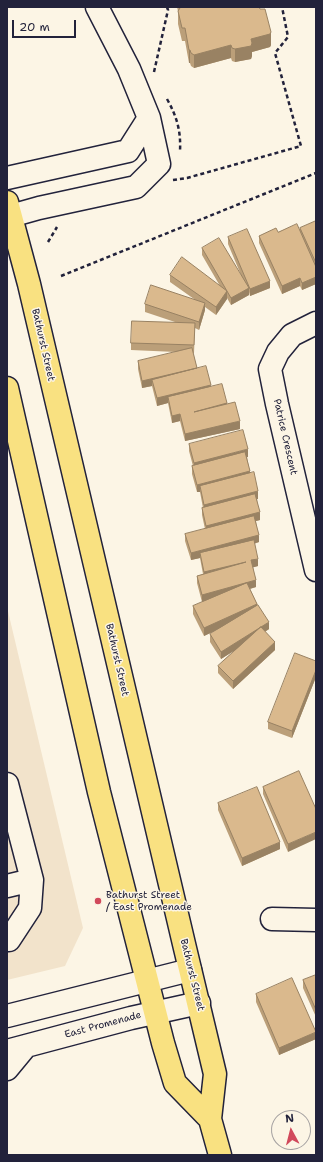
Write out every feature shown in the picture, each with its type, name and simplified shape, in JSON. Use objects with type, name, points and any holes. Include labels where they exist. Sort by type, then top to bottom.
[{"type":"main road","name":"Bathurst Street","points":[[8,212],[29,284],[190,970],[199,1002],[215,1074],[210,1119],[220,1155]]},
{"type":"main road","name":"Bathurst Street","points":[[8,395],[99,792],[146,981],[175,1084],[210,1119]]},
{"type":"street","points":[[8,212],[39,208],[136,187],[159,164],[150,118],[129,69],[96,7]]},
{"type":"street","points":[[7,178],[128,151],[150,118]]},
{"type":"street","name":"Patrice Crescent","points":[[316,323],[292,335],[278,352],[270,370],[316,570]]},
{"type":"street","points":[[7,784],[12,827],[32,880],[30,908],[9,940],[7,940]]},
{"type":"street","points":[[7,886],[32,880]]},
{"type":"street","points":[[272,919],[316,920]]},
{"type":"street","points":[[7,1016],[190,970]]},
{"type":"street","name":"East Promenade","points":[[17,1048],[199,1002]]},
{"type":"street","points":[[7,1069],[17,1048]]},
{"type":"path","points":[[171,181],[187,178],[301,146],[275,52],[288,37],[282,7]]},
{"type":"path","points":[[61,276],[316,173]]},
{"type":"shaded area","points":[[7,607],[83,928],[65,966],[7,980]]},
{"type":"building","points":[[180,7],[259,7],[260,9],[265,9],[271,32],[270,34],[251,39],[251,46],[235,49],[232,48],[231,45],[194,55],[189,50],[185,28],[182,28],[178,11]]},
{"type":"building","points":[[316,221],[316,263],[300,228]]},
{"type":"building","points":[[297,224],[316,267],[316,277],[302,283],[300,278],[282,286],[259,236],[276,228],[278,232]]},
{"type":"building","points":[[247,229],[270,281],[250,289],[228,237]]},
{"type":"building","points":[[219,238],[249,288],[231,298],[202,248]]},
{"type":"building","points":[[182,257],[227,291],[216,307],[170,275]]},
{"type":"building","points":[[151,285],[205,303],[199,322],[145,304]]},
{"type":"building","points":[[132,321],[195,323],[194,345],[131,343]]},
{"type":"building","points":[[192,348],[197,368],[142,381],[138,361]]},
{"type":"building","points":[[206,366],[211,385],[157,398],[152,380]]},
{"type":"building","points":[[222,384],[227,403],[194,412],[235,402],[240,421],[185,434],[180,414],[172,416],[168,397]]},
{"type":"building","points":[[243,430],[248,449],[194,463],[189,444]]},
{"type":"building","points":[[245,452],[250,471],[197,485],[192,466]]},
{"type":"building","points":[[254,472],[258,491],[204,505],[200,486]]},
{"type":"building","points":[[255,494],[260,512],[206,526],[202,508]]},
{"type":"building","points":[[254,516],[259,535],[191,553],[185,534]]},
{"type":"building","points":[[254,540],[258,559],[251,560],[256,580],[202,595],[197,576],[246,562],[204,572],[200,553]]},
{"type":"building","points":[[247,583],[257,604],[204,628],[193,606]]},
{"type":"building","points":[[258,605],[269,622],[221,652],[210,634]]},
{"type":"building","points":[[261,627],[275,642],[233,681],[218,666]]},
{"type":"building","points":[[295,653],[316,661],[316,670],[292,731],[268,722]]},
{"type":"building","points":[[299,771],[316,809],[316,832],[288,844],[263,787]]},
{"type":"building","points":[[257,787],[280,842],[242,858],[218,803]]},
{"type":"building","points":[[316,975],[316,1010],[303,980]]},
{"type":"building","points":[[292,978],[316,1032],[279,1048],[256,994]]},
{"type":"place","name":"Bathurst Street / East Promenade","points":[[98,901]]}]
